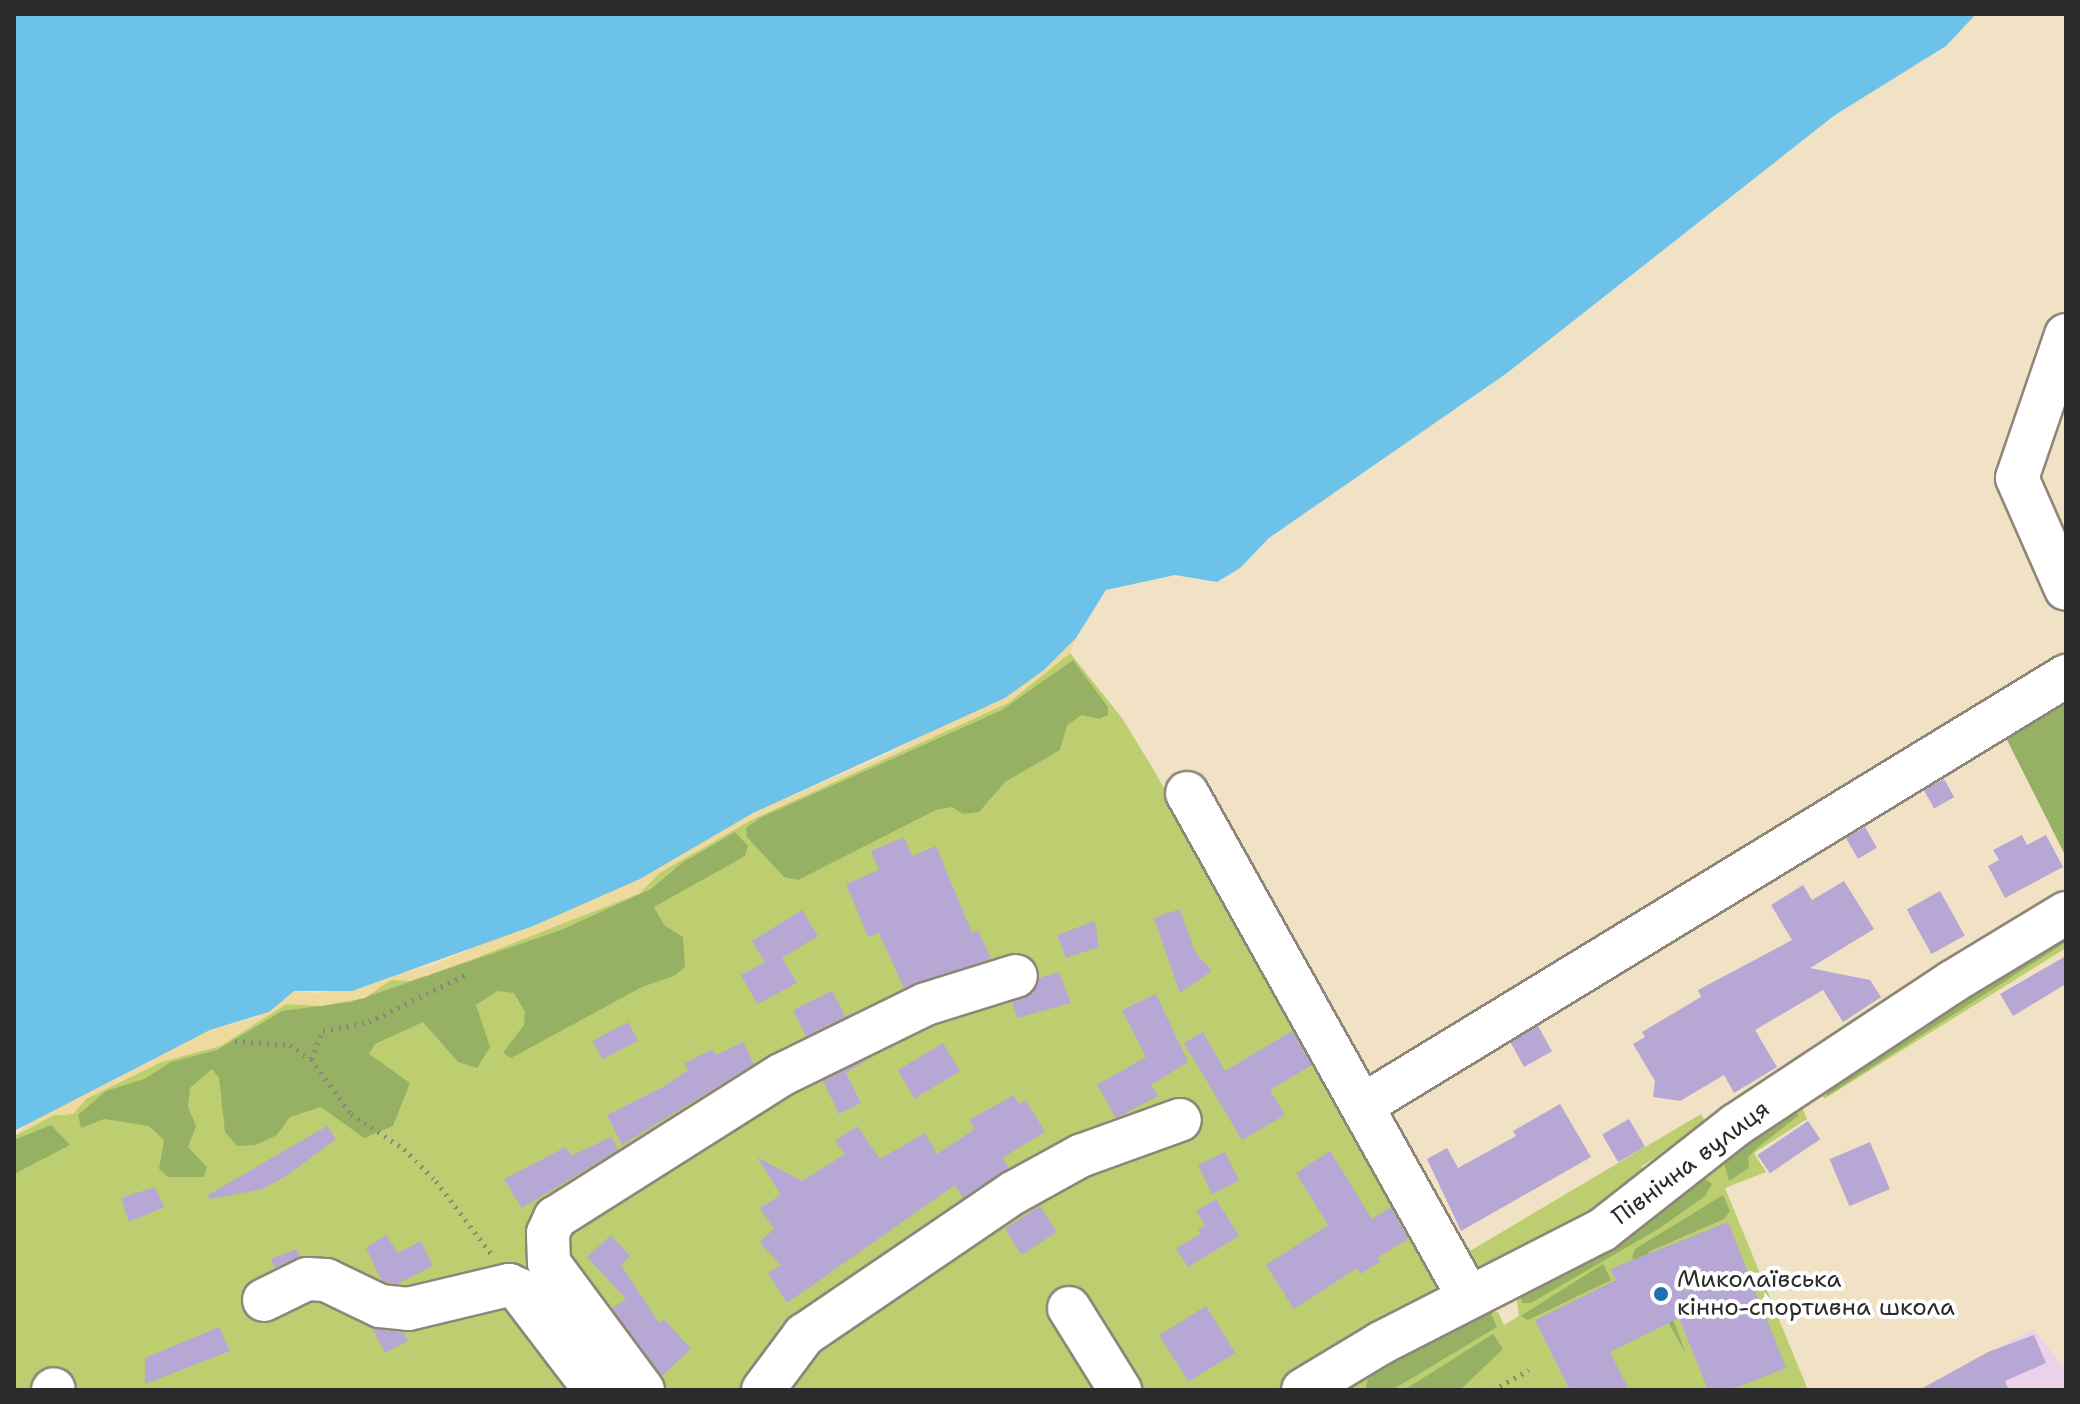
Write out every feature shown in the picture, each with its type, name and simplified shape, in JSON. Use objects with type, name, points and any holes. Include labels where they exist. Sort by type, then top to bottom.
[{"type":"street","points":[[2066,335],[2017,478],[2066,589]]},
{"type":"street","points":[[1363,1105],[2066,676]]},
{"type":"street","points":[[1187,793],[1267,944],[1363,1105],[1469,1298]]},
{"type":"street","name":"Північна вулиця","points":[[1303,1390],[1469,1298],[1602,1230],[1736,1125],[1952,982],[2066,913]]},
{"type":"street","points":[[643,1390],[549,1263],[548,1233],[555,1218],[781,1075],[926,1004],[1016,976]]},
{"type":"street","points":[[763,1390],[804,1335],[1013,1193],[1080,1156],[1180,1120]]},
{"type":"street","points":[[264,1300],[307,1279],[326,1280],[380,1306],[408,1309],[509,1285],[518,1289],[595,1390]]},
{"type":"street","points":[[1069,1308],[1120,1390]]},
{"type":"path","points":[[311,1059],[323,1031],[369,1022],[467,974]]},
{"type":"path","points":[[235,1041],[290,1045],[311,1059],[351,1114],[404,1149],[436,1181],[484,1240],[509,1285]]},
{"type":"path","points":[[1493,1390],[1529,1370]]},
{"type":"shaded area","points":[[2033,1329],[2066,1370],[2066,1390],[1920,1390]]},
{"type":"green space","points":[[1070,653],[1122,718],[1152,767],[1444,1289],[1284,1390],[14,1390],[14,1136],[54,1115],[65,1115],[85,1099],[161,1062],[220,1046],[286,1004],[330,1004],[391,980],[426,976],[640,893],[659,873],[753,819],[1008,703]]},
{"type":"green space","points":[[1073,660],[1108,707],[1108,715],[1099,719],[1082,715],[1067,725],[1060,750],[1005,782],[979,812],[963,814],[952,807],[936,810],[798,880],[784,877],[747,837],[746,828],[760,818],[1002,710]]},
{"type":"green space","points":[[2066,693],[2066,857],[2004,734]]},
{"type":"green space","points":[[735,832],[748,846],[745,856],[654,907],[664,925],[683,937],[685,967],[674,976],[642,987],[511,1058],[503,1053],[524,1025],[525,1012],[514,993],[497,991],[476,1005],[490,1047],[477,1068],[458,1062],[423,1022],[375,1044],[369,1054],[410,1083],[393,1126],[364,1138],[321,1107],[290,1117],[277,1135],[256,1145],[237,1146],[225,1132],[219,1078],[212,1069],[190,1088],[188,1107],[196,1126],[188,1147],[207,1167],[204,1177],[168,1177],[159,1169],[164,1140],[149,1126],[104,1119],[81,1128],[78,1115],[106,1091],[144,1079],[171,1062],[217,1050],[282,1011],[351,1002],[561,930],[651,889],[682,863]]},
{"type":"green space","points":[[2066,923],[2066,948],[1824,1099],[1816,1083]]},
{"type":"green space","points":[[2066,926],[2066,942],[1827,1096],[1823,1085]]},
{"type":"green space","name":"Миколаївська кінно-спортивна школа","points":[[1798,1097],[1807,1119],[1754,1153],[1766,1172],[1725,1188],[1808,1390],[1346,1390],[1484,1311],[1498,1312],[1504,1325],[1519,1316],[1516,1293]]},
{"type":"green space","points":[[1788,1110],[1799,1115],[1757,1148],[1748,1157],[1749,1168],[1729,1181],[1724,1163]]},
{"type":"green space","points":[[1701,1114],[1707,1125],[1642,1166],[1641,1183],[1631,1196],[1475,1273],[1461,1249],[1468,1252]]},
{"type":"green space","points":[[51,1125],[70,1145],[14,1174],[14,1140]]},
{"type":"green space","points":[[1701,1176],[1712,1184],[1705,1196],[1660,1228],[1531,1303],[1522,1303],[1519,1290]]},
{"type":"green space","points":[[1723,1195],[1730,1211],[1724,1219],[1648,1252],[1686,1354],[1632,1257],[1635,1249]]},
{"type":"green space","points":[[1603,1264],[1611,1280],[1528,1320],[1521,1316]]},
{"type":"green space","points":[[1491,1313],[1497,1327],[1392,1390],[1365,1390],[1368,1379],[1387,1366],[1474,1315]]},
{"type":"green space","points":[[1493,1334],[1503,1349],[1460,1390],[1404,1390]]},
{"type":"sand","points":[[1076,638],[1070,653],[1008,703],[752,819],[659,873],[640,893],[476,958],[410,981],[391,980],[365,998],[321,1006],[286,1004],[220,1046],[161,1062],[86,1099],[73,1114],[54,1115],[14,1136],[43,1112],[210,1030],[258,1017],[294,991],[319,993],[430,966],[640,879],[753,813],[891,753],[1044,670]]},
{"type":"water","points":[[14,14],[1976,14],[1946,46],[1835,115],[1507,373],[1269,538],[1240,568],[1217,582],[1175,575],[1106,590],[1076,638],[1044,670],[1005,698],[753,813],[640,879],[533,926],[352,991],[294,991],[269,1012],[210,1030],[14,1131]]},
{"type":"building","points":[[1944,779],[1954,797],[1934,809],[1924,790]]},
{"type":"building","points":[[1865,827],[1877,848],[1858,859],[1846,838]]},
{"type":"building","points":[[2022,835],[2027,845],[2046,835],[2063,867],[2005,898],[1988,866],[1999,860],[1993,850]]},
{"type":"building","points":[[904,837],[912,856],[936,846],[972,933],[978,930],[991,959],[904,988],[879,933],[868,937],[846,884],[879,870],[871,851]]},
{"type":"building","points":[[1844,881],[1874,929],[1810,968],[1870,980],[1881,997],[1843,1022],[1823,990],[1755,1030],[1777,1067],[1734,1093],[1724,1075],[1680,1101],[1653,1097],[1655,1081],[1633,1044],[1645,1037],[1642,1032],[1701,997],[1698,990],[1792,940],[1771,905],[1803,885],[1812,900]]},
{"type":"building","points":[[1940,891],[1965,936],[1931,954],[1907,909]]},
{"type":"building","points":[[1180,909],[1195,952],[1212,971],[1180,993],[1154,918]]},
{"type":"building","points":[[802,910],[818,936],[782,958],[797,983],[757,1004],[741,975],[765,962],[752,941]]},
{"type":"building","points":[[1095,921],[1099,947],[1066,958],[1057,935]]},
{"type":"building","points":[[2066,956],[2066,984],[2013,1016],[2000,994]]},
{"type":"building","points":[[1059,972],[1071,1003],[1017,1018],[1012,1002],[1033,993],[1039,978]]},
{"type":"building","points":[[832,991],[845,1016],[855,1012],[806,1036],[793,1010]]},
{"type":"building","points":[[1156,994],[1188,1062],[1151,1085],[1158,1096],[1116,1118],[1097,1085],[1146,1057],[1122,1010]]},
{"type":"building","points":[[628,1022],[638,1041],[603,1059],[593,1041]]},
{"type":"building","points":[[1538,1026],[1552,1051],[1524,1067],[1510,1042]]},
{"type":"building","points":[[1292,1031],[1312,1065],[1270,1090],[1285,1115],[1242,1140],[1184,1043],[1203,1032],[1225,1071]]},
{"type":"building","points":[[743,1042],[754,1064],[622,1145],[607,1115],[665,1086],[688,1070],[684,1064],[712,1049],[716,1055]]},
{"type":"building","points":[[943,1043],[960,1071],[915,1099],[898,1070]]},
{"type":"building","points":[[876,1055],[846,1073],[861,1103],[839,1114],[823,1081]]},
{"type":"building","points":[[1014,1095],[1019,1104],[1026,1100],[1045,1132],[1002,1158],[1009,1168],[963,1198],[955,1185],[787,1303],[768,1273],[781,1265],[759,1242],[774,1229],[760,1208],[781,1195],[757,1157],[802,1181],[845,1154],[835,1141],[857,1126],[880,1159],[925,1133],[937,1154],[975,1129],[969,1120]]},
{"type":"building","points":[[1560,1104],[1591,1157],[1461,1231],[1427,1159],[1447,1148],[1458,1168],[1516,1136],[1513,1131]]},
{"type":"building","points":[[1629,1119],[1645,1147],[1618,1162],[1602,1134]]},
{"type":"building","points":[[1808,1121],[1820,1139],[1770,1173],[1757,1155]]},
{"type":"building","points":[[327,1126],[336,1139],[286,1176],[262,1189],[210,1199],[208,1195]]},
{"type":"building","points":[[611,1137],[618,1150],[522,1208],[504,1179],[566,1147],[571,1156]]},
{"type":"building","points":[[1870,1142],[1890,1189],[1849,1206],[1829,1159]]},
{"type":"building","points":[[1330,1151],[1372,1219],[1391,1207],[1408,1239],[1377,1258],[1380,1262],[1360,1274],[1357,1268],[1294,1309],[1266,1265],[1328,1225],[1296,1173]]},
{"type":"building","points":[[1225,1152],[1239,1181],[1212,1194],[1198,1165]]},
{"type":"building","points":[[155,1187],[164,1207],[129,1222],[121,1198]]},
{"type":"building","points":[[1216,1199],[1239,1236],[1188,1267],[1176,1248],[1201,1234],[1198,1230],[1205,1225],[1196,1211]]},
{"type":"building","points":[[1040,1206],[1057,1232],[1022,1255],[1005,1229]]},
{"type":"building","points":[[1728,1222],[1786,1368],[1730,1390],[1708,1390],[1679,1318],[1610,1352],[1629,1390],[1570,1390],[1535,1320],[1616,1280],[1610,1269]]},
{"type":"building","points":[[386,1235],[398,1253],[421,1241],[433,1266],[397,1284],[382,1281],[366,1248]]},
{"type":"building","points":[[611,1235],[630,1256],[621,1265],[659,1323],[664,1319],[691,1349],[662,1376],[612,1308],[626,1299],[587,1257]]},
{"type":"building","points":[[297,1249],[300,1257],[274,1267],[271,1259]]},
{"type":"building","points":[[1206,1306],[1235,1353],[1189,1382],[1159,1335]]},
{"type":"building","points":[[219,1327],[230,1351],[145,1384],[145,1358]]},
{"type":"building","points":[[372,1328],[404,1333],[408,1341],[385,1353]]},
{"type":"building","points":[[2034,1335],[2046,1363],[2005,1381],[2009,1390],[1919,1390],[1988,1352]]},
{"type":"place","name":"Миколаївська кінно-спортивна школа","points":[[1661,1294]]}]
